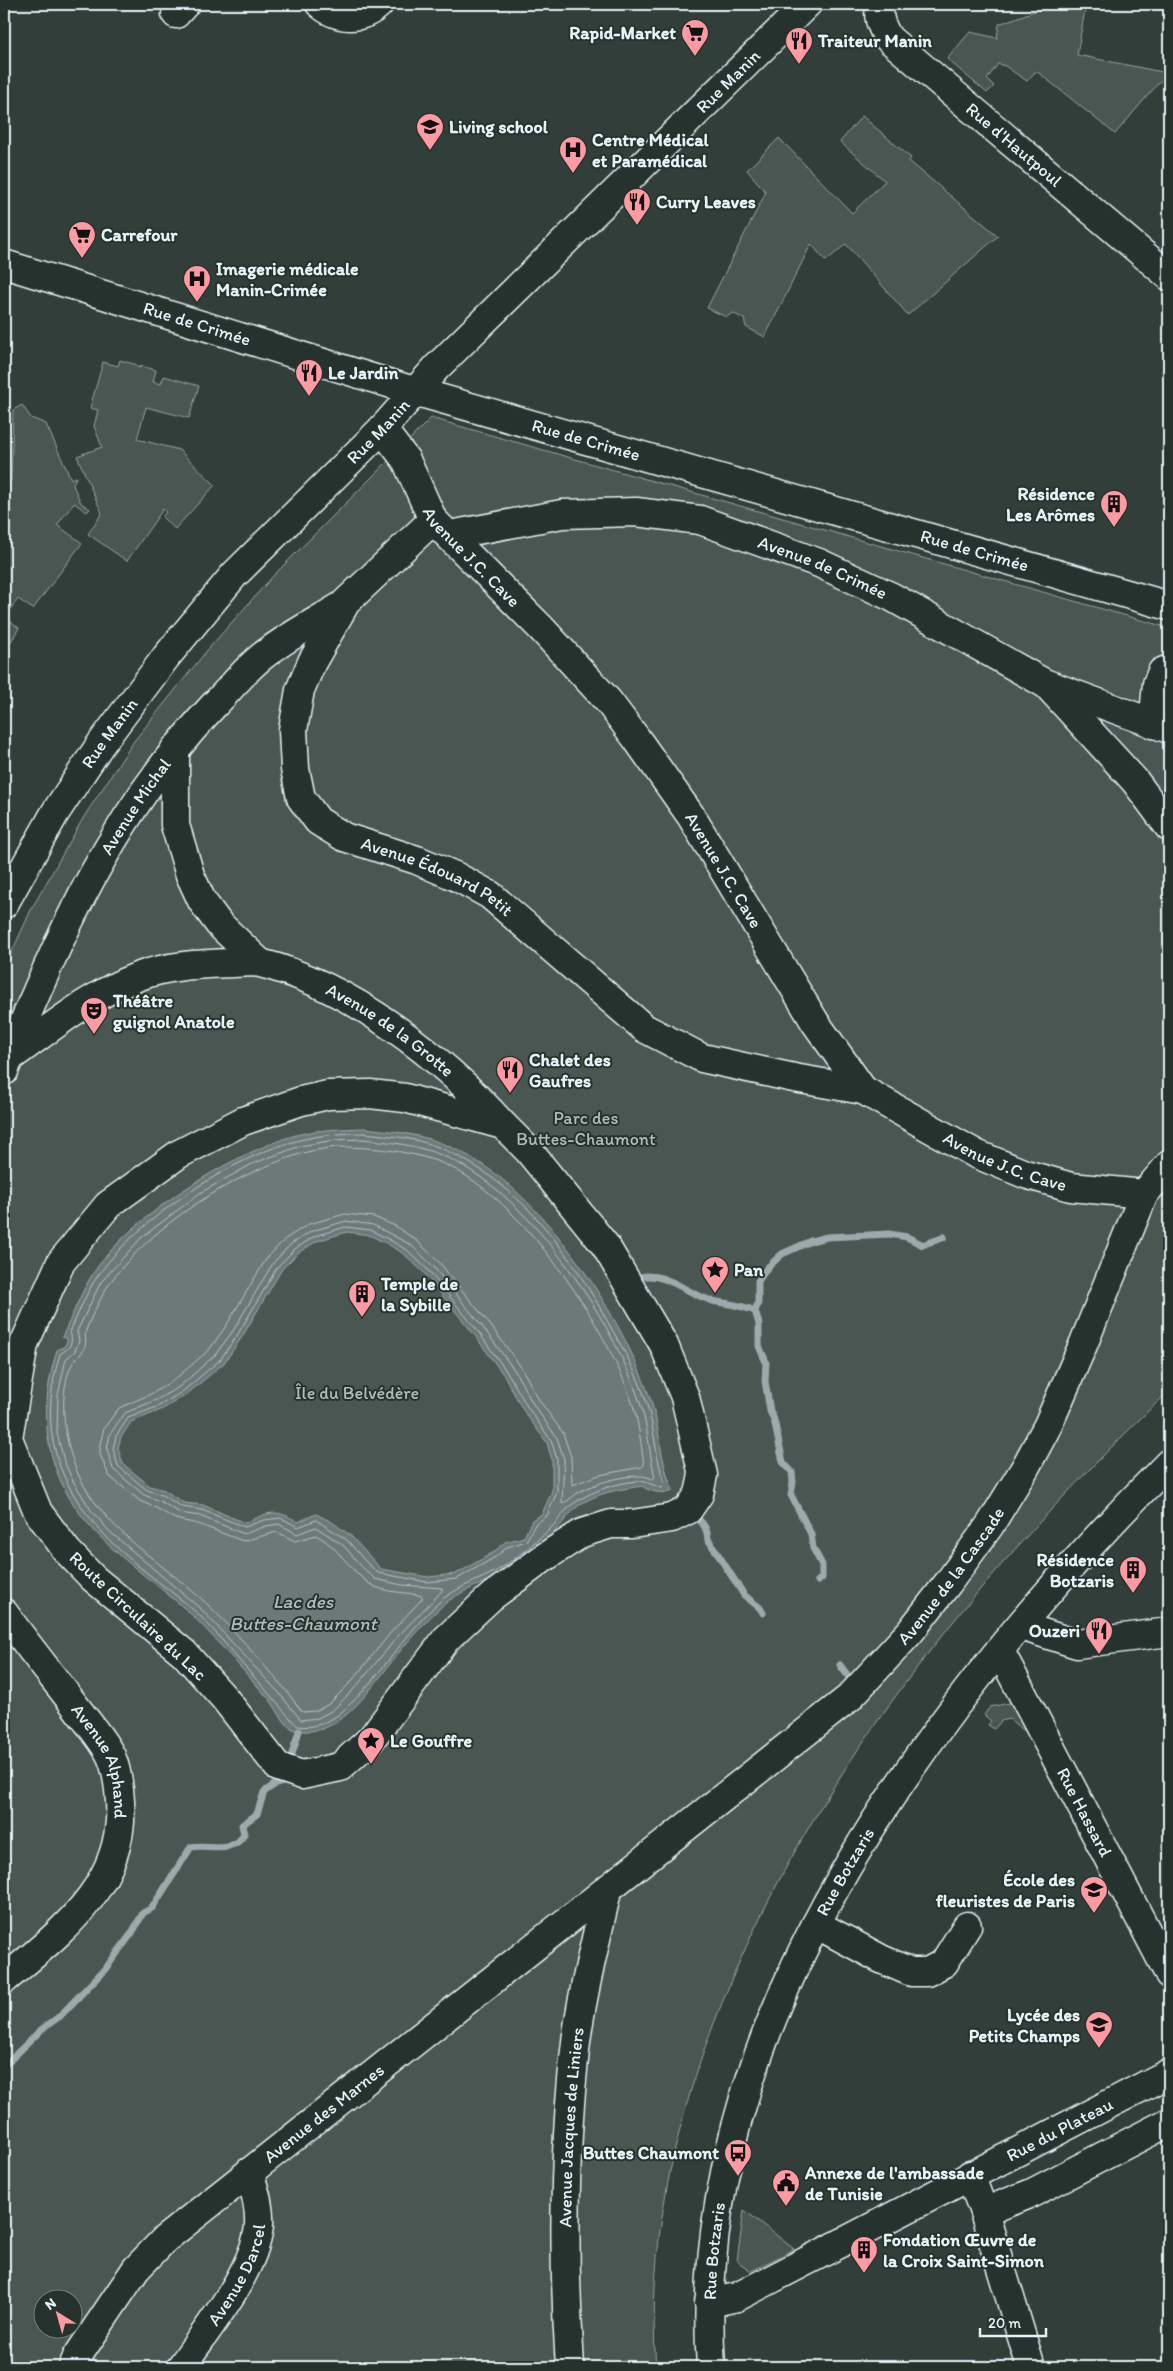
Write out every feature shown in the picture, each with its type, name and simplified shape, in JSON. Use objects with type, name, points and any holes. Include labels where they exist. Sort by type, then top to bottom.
[{"type":"street","points":[[320,4],[340,15],[353,16],[366,13],[378,4]]},
{"type":"street","name":"Rue Manin","points":[[4,904],[70,790],[100,745],[166,657],[234,574],[382,429],[414,390],[807,4]]},
{"type":"street","name":"Rue d'Hautpoul","points":[[881,4],[878,10],[881,26],[888,38],[1169,276]]},
{"type":"street","name":"Rue de Crimée","points":[[4,264],[414,390],[1169,606]]},
{"type":"street","name":"Avenue J.C. Cave","points":[[382,429],[406,460],[441,528],[541,628],[608,701],[636,738],[691,816],[815,1022],[862,1090],[976,1154],[1025,1174],[1071,1187],[1144,1194]]},
{"type":"street","name":"Avenue de Crimée","points":[[441,528],[513,522],[562,514],[636,512],[700,520],[819,563],[892,597],[1044,683],[1161,726]]},
{"type":"street","name":"Avenue Édouard Petit","points":[[441,528],[346,602],[312,662],[300,690],[293,730],[296,769],[301,798],[318,821],[344,837],[417,860],[457,877],[490,895],[644,1028],[702,1058],[794,1078],[862,1090]]},
{"type":"street","name":"Avenue Michal","points":[[6,1064],[55,947],[98,863],[152,779],[200,720],[260,658],[346,602]]},
{"type":"street","points":[[1161,726],[1157,684],[1162,672],[1169,669]]},
{"type":"street","points":[[1044,683],[1135,781],[1169,827]]},
{"type":"street","name":"Avenue de la Grotte","points":[[175,749],[175,825],[190,875],[202,901],[218,924],[259,962]]},
{"type":"street","name":"Avenue de la Grotte","points":[[6,1064],[73,1012],[106,992],[137,977],[162,969],[192,964],[259,962],[308,979],[382,1019],[448,1069],[478,1096],[503,1125]]},
{"type":"street","name":"Route Circulaire du Lac","points":[[370,1094],[405,1098],[503,1125],[528,1150],[605,1245],[664,1345],[685,1397],[693,1426],[703,1475],[699,1494],[688,1510],[672,1518],[632,1524],[611,1524],[582,1533],[545,1557],[491,1597],[446,1639],[371,1739],[340,1767],[290,1771],[184,1653],[93,1578],[67,1551],[38,1512],[8,1438],[24,1344],[61,1262],[108,1205],[180,1154],[243,1121],[300,1100],[328,1095],[370,1094]]},
{"type":"street","name":"Avenue de la Cascade","points":[[607,1891],[857,1689],[910,1632],[948,1584],[990,1525],[1025,1468],[1048,1425],[1083,1345],[1144,1194],[1169,1164]]},
{"type":"street","name":"Rue Botzaris","points":[[711,2367],[709,2303],[715,2226],[723,2177],[735,2130],[764,2038],[816,1924],[864,1838],[967,1690],[1101,1535],[1169,1464]]},
{"type":"street","name":"Avenue Alphand","points":[[4,1613],[94,1730],[111,1756],[119,1784],[121,1815],[118,1842],[110,1869],[88,1902],[4,1980]]},
{"type":"street","points":[[1021,1626],[1077,1644],[1169,1632]]},
{"type":"street","name":"Rue Hassard","points":[[1000,1651],[1169,1974]]},
{"type":"street","name":"Avenue des Marnes","points":[[73,2367],[77,2357],[136,2269],[165,2239],[607,1891]]},
{"type":"street","name":"Avenue Jacques de Liniers","points":[[570,2367],[565,2241],[567,2164],[575,2051],[607,1891]]},
{"type":"street","points":[[816,1924],[881,1959],[911,1972],[928,1972],[944,1963],[966,1926]]},
{"type":"street","name":"Rue du Plateau","points":[[709,2303],[737,2297],[1169,2073]]},
{"type":"street","points":[[984,2212],[1032,2193],[1169,2122]]},
{"type":"street","name":"Avenue Darcel","points":[[182,2367],[222,2308],[254,2249],[258,2232],[258,2201],[249,2172]]},
{"type":"street","points":[[970,2175],[984,2212],[1031,2367]]},
{"type":"green space","points":[[1054,4],[1086,4],[1077,55],[1167,73],[1115,134],[1039,73],[1035,72],[1027,81],[1005,66],[998,64],[987,79],[994,86],[987,93],[947,59],[970,32],[997,38],[999,24]]},
{"type":"green space","points":[[862,116],[911,158],[909,161],[998,236],[908,315],[846,244],[826,261],[811,244],[765,337],[746,327],[744,319],[733,313],[726,317],[707,308],[766,192],[747,170],[779,138],[852,213],[885,181],[840,142]]},
{"type":"green space","points":[[120,360],[137,365],[140,368],[141,366],[156,370],[153,382],[161,384],[164,376],[199,386],[189,418],[146,407],[137,439],[179,450],[215,485],[175,529],[162,517],[166,512],[163,509],[127,561],[88,534],[102,513],[77,456],[102,447],[94,426],[98,410],[90,408],[103,362],[118,366]]},
{"type":"green space","points":[[22,405],[31,418],[46,424],[71,479],[76,477],[73,485],[81,503],[90,509],[87,512],[74,503],[57,525],[82,543],[33,609],[18,599],[5,617],[19,628],[9,645],[4,641],[4,481],[11,481],[13,410]]},
{"type":"green space","name":"Parc des Buttes-Chaumont","points":[[431,418],[1169,628],[1169,1391],[1031,1531],[966,1606],[905,1683],[848,1764],[797,1848],[752,1935],[713,2026],[698,2067],[686,2109],[675,2151],[659,2237],[654,2323],[656,2367],[4,2367],[4,969],[32,908],[85,815],[134,741],[209,648],[274,575]]},
{"type":"green space","points":[[1014,1702],[1030,1735],[1009,1719],[1001,1721],[994,1729],[988,1725],[991,1721],[984,1715],[990,1707]]},
{"type":"green space","points":[[744,2210],[794,2249],[751,2271],[737,2261]]},
{"type":"water","name":"Lac des Buttes-Chaumont","points":[[364,1128],[426,1138],[446,1145],[479,1163],[511,1187],[542,1217],[596,1288],[618,1326],[636,1363],[654,1409],[662,1456],[673,1490],[657,1492],[642,1486],[621,1489],[594,1497],[583,1503],[545,1541],[509,1569],[465,1591],[441,1607],[414,1634],[368,1692],[346,1715],[322,1729],[302,1731],[294,1730],[288,1725],[269,1699],[194,1617],[121,1557],[88,1524],[74,1505],[55,1467],[47,1434],[47,1401],[52,1367],[57,1350],[65,1346],[68,1339],[62,1337],[84,1290],[92,1275],[109,1253],[130,1231],[183,1190],[212,1172],[270,1144],[296,1135],[321,1130]],"holes":[[[347,1232],[369,1235],[404,1254],[424,1273],[473,1333],[505,1377],[523,1410],[547,1443],[552,1460],[552,1491],[542,1514],[532,1520],[524,1537],[505,1542],[494,1552],[456,1574],[428,1577],[381,1569],[351,1536],[332,1522],[316,1514],[298,1522],[284,1515],[272,1513],[245,1523],[203,1505],[184,1503],[164,1490],[150,1486],[123,1464],[118,1448],[121,1437],[131,1422],[161,1410],[185,1396],[224,1363],[242,1337],[282,1269],[298,1253],[317,1241]]]},
{"type":"waterway","points":[[640,1277],[659,1277],[704,1298],[755,1311],[758,1303],[758,1281],[767,1268],[782,1254],[811,1241],[827,1237],[889,1234],[907,1237],[923,1245],[944,1237]]},
{"type":"waterway","points":[[755,1311],[759,1324],[759,1346],[766,1362],[765,1381],[770,1411],[774,1420],[783,1462],[792,1472],[791,1495],[811,1534],[813,1548],[822,1565],[822,1578],[818,1581]]},
{"type":"waterway","points":[[698,1519],[705,1528],[708,1539],[744,1595],[760,1608],[763,1613]]},
{"type":"waterway","points":[[840,1665],[854,1684]]},
{"type":"waterway","points":[[289,1764],[299,1731]]},
{"type":"waterway","points":[[4,2066],[41,2030],[60,2016],[106,1968],[132,1933],[143,1913],[152,1908],[191,1847],[220,1847],[234,1844],[240,1840],[244,1834],[242,1825],[257,1814],[264,1792],[274,1785],[283,1782],[285,1776]]},
{"type":"place","name":"Rapid-Market","points":[[695,57]]},
{"type":"place","name":"Traiteur Manin","points":[[799,65]]},
{"type":"place","name":"Living school","points":[[430,151]]},
{"type":"place","name":"Centre Médical et Paramédical","points":[[573,174]]},
{"type":"place","name":"Curry Leaves","points":[[637,226]]},
{"type":"place","name":"Carrefour","points":[[82,259]]},
{"type":"place","name":"Imagerie médicale Manin-Crimée","points":[[197,303]]},
{"type":"place","name":"Le Jardin","points":[[309,397]]},
{"type":"place","name":"Résidence Les Arômes","points":[[1114,528]]},
{"type":"place","name":"Théâtre guignol Anatole","points":[[94,1035]]},
{"type":"place","name":"Chalet des Gaufres","points":[[510,1094]]},
{"type":"place","name":"Pan","points":[[715,1294]]},
{"type":"place","name":"Temple de la Sybille","points":[[362,1318]]},
{"type":"place","name":"Résidence Botzaris","points":[[1133,1594]]},
{"type":"place","name":"Ouzeri","points":[[1099,1655]]},
{"type":"place","name":"Le Gouffre","points":[[371,1765]]},
{"type":"place","name":"École des fleuristes de Paris","points":[[1094,1914]]},
{"type":"place","name":"Lycée des Petits Champs","points":[[1099,2049]]},
{"type":"place","name":"Buttes Chaumont","points":[[738,2177]]},
{"type":"place","name":"Annexe de l'ambassade de Tunisie","points":[[786,2207]]},
{"type":"place","name":"Fondation Œuvre de la Croix Saint-Simon","points":[[864,2274]]},
{"type":"park label","name":"Île du Belvédère","points":[[357,1393]]}]
